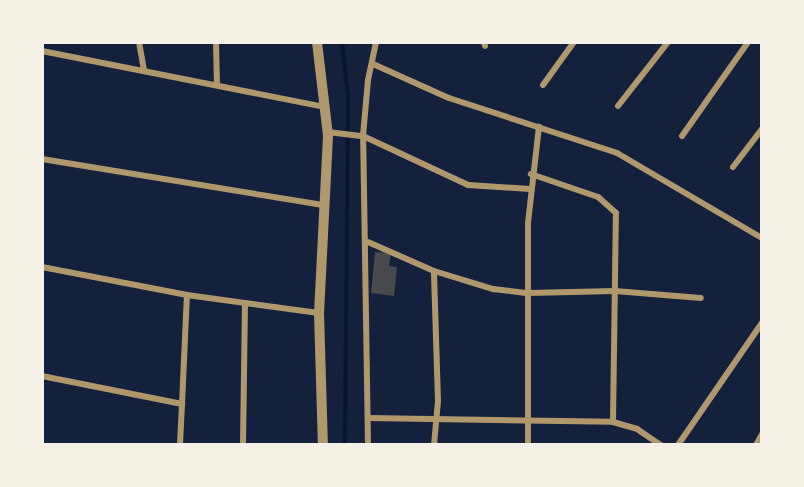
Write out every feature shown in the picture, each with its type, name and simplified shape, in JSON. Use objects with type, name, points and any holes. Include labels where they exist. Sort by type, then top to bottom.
[{"type":"street","points":[[139,42],[144,71]]},
{"type":"street","points":[[216,42],[217,85]]},
{"type":"street","points":[[317,42],[326,107],[332,132],[324,205],[319,313],[323,445]]},
{"type":"street","points":[[368,445],[368,242],[363,136],[376,42]]},
{"type":"street","points":[[543,86],[572,44],[562,42]]},
{"type":"street","points":[[618,106],[668,42]]},
{"type":"street","points":[[682,136],[748,42]]},
{"type":"street","points":[[42,51],[326,107]]},
{"type":"street","points":[[373,64],[449,98],[617,153],[762,238]]},
{"type":"street","points":[[528,445],[530,189],[539,127]]},
{"type":"street","points":[[733,167],[762,129]]},
{"type":"street","points":[[332,132],[363,136],[468,184],[530,189]]},
{"type":"street","points":[[42,159],[324,205]]},
{"type":"street","points":[[531,174],[598,196],[614,209],[613,422]]},
{"type":"street","points":[[368,242],[434,271],[494,289],[528,293],[615,291],[701,298]]},
{"type":"street","points":[[42,267],[188,295],[319,313]]},
{"type":"street","points":[[434,271],[438,400],[434,420],[434,445]]},
{"type":"street","points":[[180,445],[188,295]]},
{"type":"street","points":[[243,445],[245,303]]},
{"type":"street","points":[[678,445],[762,323]]},
{"type":"street","points":[[42,376],[182,404]]},
{"type":"street","points":[[368,417],[613,422],[637,429],[661,445]]},
{"type":"street","points":[[756,445],[762,434]]},
{"type":"building","points":[[375,252],[391,253],[389,266],[397,267],[394,296],[371,293]]},
{"type":"waterway","points":[[342,42],[348,96],[345,445]]}]
